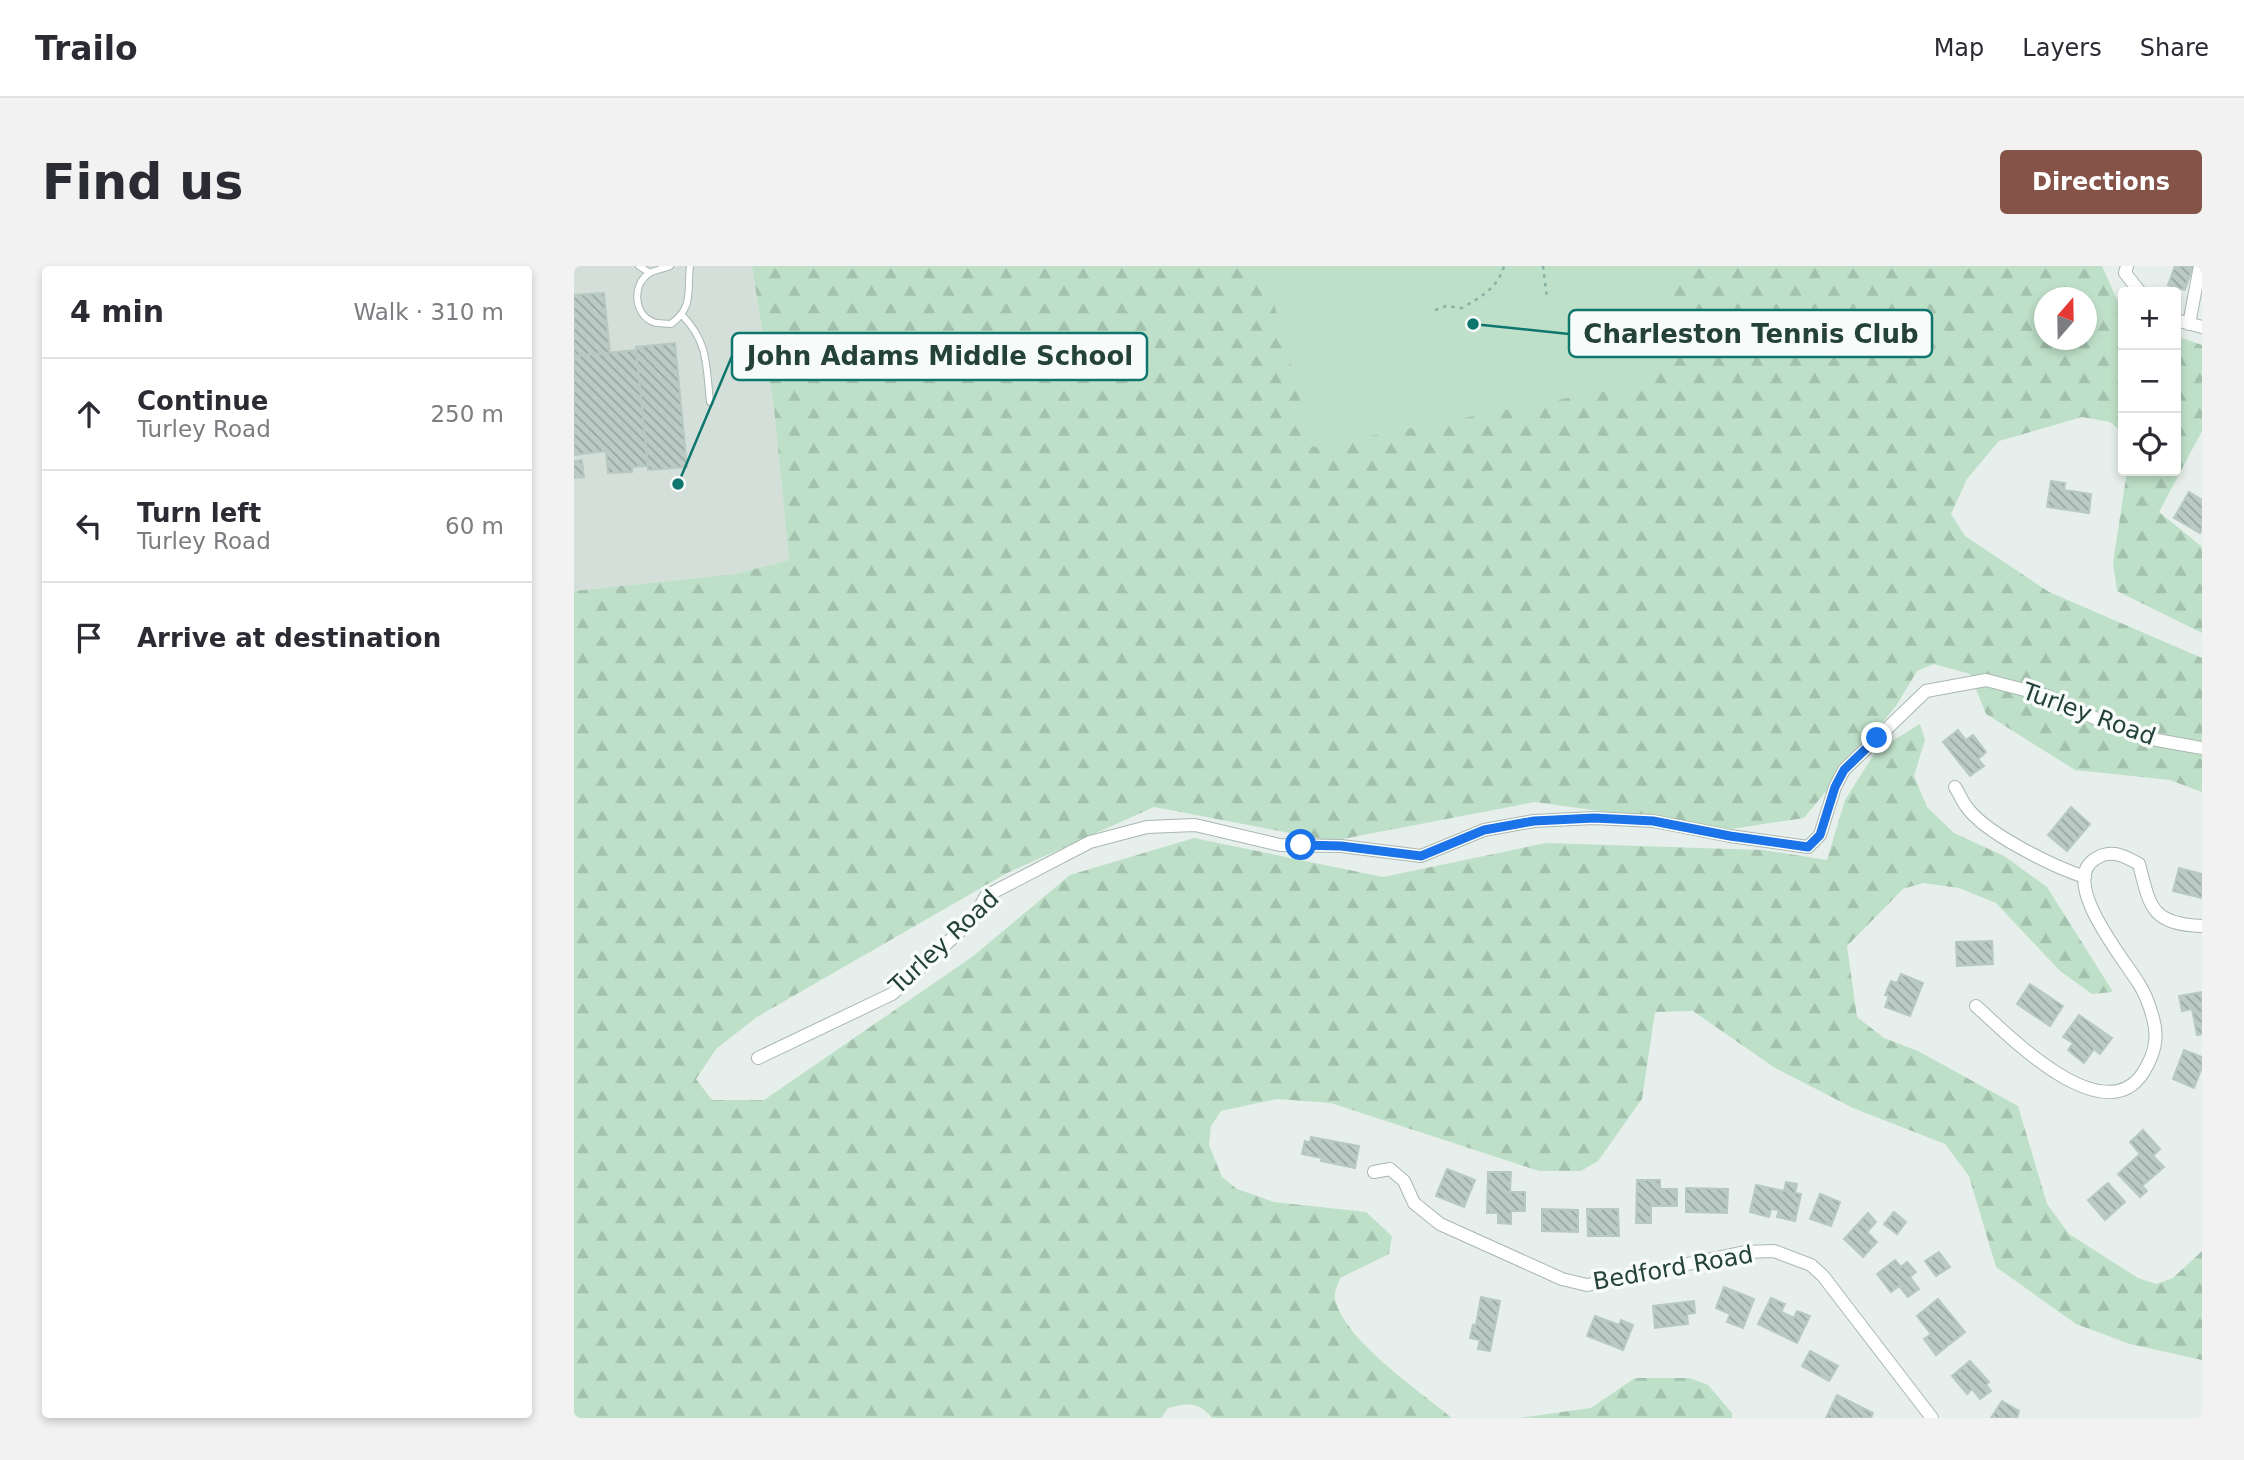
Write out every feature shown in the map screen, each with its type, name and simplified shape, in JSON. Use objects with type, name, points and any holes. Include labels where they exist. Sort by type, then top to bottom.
[{"type":"street","points":[[2127,266],[2125,273],[2136,287]]},
{"type":"street","points":[[2189,323],[2200,266]]},
{"type":"street","name":"Turley Road","points":[[758,1058],[892,994],[973,919],[986,896],[1090,842],[1147,827],[1195,825],[1280,845],[1341,846],[1421,856],[1484,830],[1534,821],[1594,818],[1653,821],[1808,847],[1820,835],[1835,787],[1844,770],[1926,691],[1986,680],[2048,696],[2101,721],[2157,740],[2202,748]]},
{"type":"street","points":[[1955,787],[1967,808],[1998,835],[2060,869],[2085,877]]},
{"type":"street","points":[[1976,1006],[2034,1059],[2069,1082],[2090,1089],[2114,1091],[2136,1083],[2153,1057],[2157,1035],[2153,1017],[2140,986],[2103,930],[2088,901],[2083,881],[2092,861],[2106,853],[2124,856],[2139,864],[2145,894],[2161,917],[2185,925],[2202,926]]},
{"type":"street","name":"Bedford Road","points":[[1374,1172],[1390,1169],[1404,1181],[1414,1203],[1440,1224],[1562,1279],[1587,1285],[1745,1252],[1774,1251],[1811,1265],[1824,1276],[1932,1418]]},
{"type":"lane","points":[[639,266],[650,273]]},
{"type":"lane","points":[[670,266],[650,273],[639,284],[637,300],[642,314],[654,323],[670,324],[682,315],[690,294],[690,266]]},
{"type":"lane","points":[[682,315],[697,330],[705,353],[710,402]]},
{"type":"path","points":[[1435,310],[1446,306],[1462,308],[1475,300],[1500,282],[1504,266]]},
{"type":"path","points":[[1543,266],[1547,298]]},
{"type":"shaded area","points":[[574,266],[752,266],[774,408],[789,560],[735,574],[574,591]]},
{"type":"green space","points":[[752,266],[2102,266],[2118,302],[2118,429],[2110,422],[2082,417],[1999,441],[1967,479],[1951,514],[1965,536],[2049,592],[2202,658],[2202,792],[2170,780],[2075,770],[1986,714],[1970,674],[1934,664],[1917,671],[1896,706],[1804,818],[1731,829],[1535,802],[1332,841],[1154,807],[1007,873],[757,1017],[716,1049],[696,1079],[712,1100],[764,1100],[972,957],[1070,875],[1194,838],[1383,877],[1546,843],[1763,850],[1827,860],[1845,800],[1876,751],[1920,724],[1925,740],[1914,776],[1927,807],[1954,833],[2004,856],[2047,887],[2113,992],[2092,994],[2060,971],[1996,903],[1959,888],[1923,883],[1903,889],[1847,946],[1857,1017],[1884,1038],[1918,1051],[2018,1106],[2047,1204],[2069,1234],[2138,1278],[2156,1284],[2173,1278],[2202,1251],[2202,1360],[2130,1344],[2076,1324],[1996,1267],[1969,1176],[1945,1144],[1853,1108],[1775,1068],[1693,1011],[1655,1012],[1642,1099],[1598,1161],[1581,1171],[1539,1171],[1331,1103],[1277,1099],[1221,1111],[1211,1126],[1209,1145],[1222,1177],[1237,1189],[1274,1202],[1366,1212],[1392,1236],[1389,1254],[1340,1278],[1335,1298],[1341,1314],[1367,1347],[1452,1418],[1212,1418],[1197,1406],[1187,1404],[1168,1408],[1161,1418],[574,1418],[574,591],[735,574],[789,560],[774,408]]},
{"type":"green space","points":[[1264,266],[1680,266],[1652,382],[1313,447]]},
{"type":"green space","points":[[2181,338],[2202,345],[2202,431],[2181,471]]},
{"type":"green space","points":[[2126,476],[2178,476],[2159,512],[2202,547],[2202,633],[2117,591],[2113,563]]},
{"type":"green space","points":[[1635,1378],[1690,1378],[1708,1385],[1732,1413],[1732,1418],[1519,1418],[1591,1408]]},
{"type":"building","points":[[2175,266],[2193,266],[2185,290],[2168,285]]},
{"type":"building","points":[[604,293],[610,353],[574,356],[574,295]]},
{"type":"building","points":[[675,343],[687,467],[648,470],[636,347]]},
{"type":"building","points":[[636,350],[648,466],[632,467],[632,472],[608,473],[606,451],[574,455],[574,356]]},
{"type":"building","points":[[582,460],[584,477],[574,478],[574,461]]},
{"type":"building","points":[[2051,481],[2065,483],[2064,490],[2091,494],[2089,513],[2047,507]]},
{"type":"building","points":[[2189,492],[2202,500],[2200,533],[2174,518]]},
{"type":"building","points":[[1958,730],[1966,740],[1973,735],[1986,752],[1978,759],[1984,766],[1970,776],[1943,742]]},
{"type":"building","points":[[2071,807],[2090,824],[2067,851],[2048,835]]},
{"type":"building","points":[[2179,868],[2202,874],[2202,898],[2173,891]]},
{"type":"building","points":[[1992,941],[1993,964],[1957,966],[1956,942]]},
{"type":"building","points":[[1901,974],[1923,983],[1910,1016],[1885,1007],[1889,996],[1885,995],[1891,981],[1897,983]]},
{"type":"building","points":[[2030,984],[2063,1006],[2050,1026],[2017,1004]]},
{"type":"building","points":[[2202,992],[2202,1034],[2197,1035],[2192,1009],[2182,1011],[2179,996]]},
{"type":"building","points":[[2079,1015],[2112,1038],[2100,1054],[2094,1049],[2084,1063],[2068,1050],[2073,1043],[2063,1037]]},
{"type":"building","points":[[2184,1050],[2202,1057],[2202,1067],[2194,1088],[2173,1079]]},
{"type":"building","points":[[2143,1130],[2160,1149],[2153,1156],[2164,1167],[2142,1186],[2147,1191],[2140,1197],[2118,1174],[2140,1154],[2130,1142]]},
{"type":"building","points":[[1311,1137],[1359,1146],[1355,1168],[1302,1154],[1305,1141],[1310,1143]]},
{"type":"building","points":[[1447,1169],[1475,1180],[1464,1207],[1436,1196]]},
{"type":"building","points":[[1488,1172],[1511,1172],[1510,1192],[1525,1192],[1525,1211],[1511,1211],[1511,1224],[1498,1223],[1498,1213],[1487,1213]]},
{"type":"building","points":[[1637,1180],[1660,1180],[1660,1189],[1677,1189],[1677,1206],[1651,1206],[1651,1223],[1636,1223]]},
{"type":"building","points":[[1786,1182],[1797,1184],[1795,1193],[1801,1194],[1795,1221],[1777,1217],[1779,1210],[1771,1209],[1769,1217],[1750,1212],[1756,1185],[1784,1191]]},
{"type":"building","points":[[2108,1183],[2125,1202],[2105,1220],[2088,1200]]},
{"type":"building","points":[[1686,1188],[1728,1189],[1727,1213],[1686,1212]]},
{"type":"building","points":[[1820,1194],[1840,1202],[1831,1226],[1810,1219]]},
{"type":"building","points":[[1542,1209],[1578,1210],[1578,1232],[1542,1231]]},
{"type":"building","points":[[1587,1209],[1618,1209],[1619,1236],[1588,1236]]},
{"type":"building","points":[[1894,1212],[1906,1222],[1897,1234],[1884,1224]]},
{"type":"building","points":[[1868,1213],[1876,1222],[1867,1232],[1877,1242],[1863,1257],[1844,1239]]},
{"type":"building","points":[[1939,1252],[1950,1267],[1936,1276],[1925,1261]]},
{"type":"building","points":[[1895,1260],[1901,1267],[1907,1262],[1916,1272],[1910,1277],[1919,1289],[1908,1297],[1899,1286],[1891,1292],[1877,1274]]},
{"type":"building","points":[[1724,1287],[1754,1299],[1743,1328],[1727,1322],[1730,1314],[1716,1308]]},
{"type":"building","points":[[1481,1297],[1500,1301],[1490,1351],[1478,1349],[1480,1340],[1470,1338],[1473,1325],[1476,1325]]},
{"type":"building","points":[[1771,1298],[1785,1304],[1781,1312],[1794,1318],[1797,1311],[1810,1316],[1797,1343],[1758,1324]]},
{"type":"building","points":[[1938,1299],[1965,1332],[1936,1355],[1924,1339],[1931,1334],[1917,1316]]},
{"type":"building","points":[[1694,1301],[1695,1313],[1687,1314],[1688,1324],[1655,1328],[1653,1306]]},
{"type":"building","points":[[1595,1316],[1619,1325],[1621,1320],[1633,1325],[1623,1350],[1587,1336]]},
{"type":"building","points":[[1810,1351],[1838,1366],[1829,1381],[1802,1366]]},
{"type":"building","points":[[1970,1361],[1989,1382],[1986,1385],[1991,1391],[1980,1399],[1972,1389],[1967,1394],[1952,1376]]},
{"type":"building","points":[[1837,1395],[1873,1413],[1871,1418],[1826,1418]]},
{"type":"building","points":[[2002,1401],[2019,1411],[2017,1418],[1991,1418]]},
{"type":"place","name":"Charleston Tennis Club","points":[[1473,324]]},
{"type":"place","name":"John Adams Middle School","points":[[678,484]]},
{"type":"route","points":[[1301,845],[1341,846],[1421,856],[1484,830],[1534,821],[1594,818],[1653,821],[1808,847],[1820,835],[1835,787],[1844,770],[1877,738]]}]
